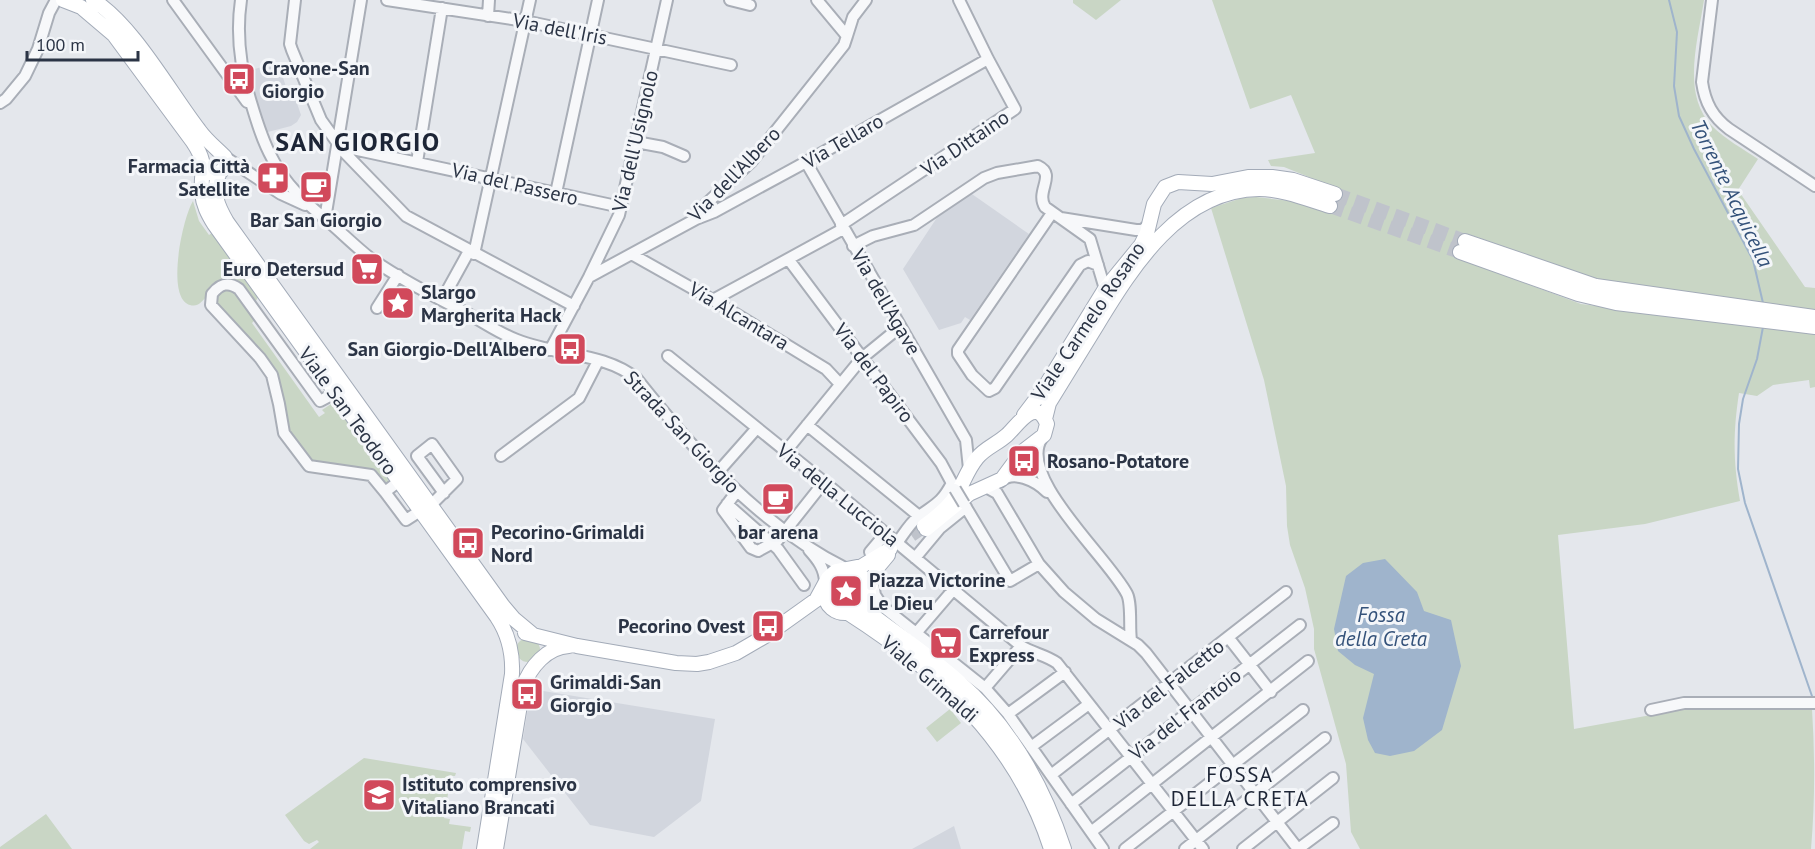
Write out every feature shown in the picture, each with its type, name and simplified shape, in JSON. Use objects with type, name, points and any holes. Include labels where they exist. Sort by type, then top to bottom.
[{"type":"main road","points":[[63,0],[81,7],[114,34],[193,142],[204,165],[213,174],[222,163]]},
{"type":"main road","points":[[93,0],[109,11],[125,28],[222,163]]},
{"type":"main road","points":[[204,165],[208,153],[222,163]]},
{"type":"main road","points":[[222,163],[216,181],[215,194],[219,208],[227,222],[426,508],[503,606],[514,619],[535,635],[544,648],[539,662],[530,666],[517,663],[512,653],[512,643],[524,633],[535,635],[577,646],[676,663],[709,662],[756,643],[822,592],[836,571],[862,566],[893,548]]},
{"type":"main road","name":"Viale San Teodoro","points":[[204,165],[202,192],[205,210],[214,224],[398,482],[426,508],[506,632],[512,653],[512,674],[484,849]]},
{"type":"main road","name":"Viale Carmelo Rosano","points":[[969,470],[978,456],[1006,436],[1043,390],[1105,289],[1141,245],[1157,198],[1165,187],[1174,183],[1212,184],[1248,177],[1272,177],[1293,180],[1332,200],[1257,189],[1224,195],[1192,210],[1164,233],[1124,281],[1049,404],[1045,419],[1047,428],[1044,435]]},
{"type":"main road","points":[[1462,247],[1591,298],[1616,303],[1780,317],[1815,317]]},
{"type":"main road","points":[[1780,317],[1815,327]]},
{"type":"main road","points":[[1024,415],[1037,413],[1045,419]]},
{"type":"main road","points":[[923,523],[969,494],[1002,479],[1027,447],[1044,435]]},
{"type":"main road","points":[[923,523],[951,503],[969,470]]},
{"type":"main road","points":[[969,470],[973,484],[985,487]]},
{"type":"main road","points":[[822,592],[834,610],[848,613],[858,610],[878,567],[893,548]]},
{"type":"main road","points":[[848,569],[863,576],[871,614],[959,682],[991,715],[1023,757],[1036,779],[1048,804],[1064,849]]},
{"type":"main road","name":"Viale Grimaldi","points":[[848,613],[933,676],[982,723],[1025,787],[1051,849]]},
{"type":"main road","points":[[496,849],[522,687],[529,673],[558,647],[577,646]]},
{"type":"street","points":[[0,103],[25,76],[38,49],[49,12],[56,0]]},
{"type":"street","points":[[173,0],[253,109]]},
{"type":"street","points":[[241,0],[238,33],[241,71],[253,109]]},
{"type":"street","points":[[296,0],[290,44],[321,120],[344,153],[406,216],[574,306]]},
{"type":"street","points":[[325,219],[361,0]]},
{"type":"street","name":"Via dell'Iris","points":[[387,0],[525,21],[731,65]]},
{"type":"street","points":[[488,16],[489,0]]},
{"type":"street","points":[[442,300],[472,253],[492,178],[530,0]]},
{"type":"street","points":[[556,193],[598,0]]},
{"type":"street","name":"Via dell'Usignolo","points":[[589,278],[621,207],[667,0]]},
{"type":"street","points":[[730,0],[750,5]]},
{"type":"street","points":[[817,0],[847,36]]},
{"type":"street","name":"Via dell'Albero","points":[[589,278],[696,219],[706,204],[766,145],[841,51],[853,17],[866,0]]},
{"type":"street","name":"Via Dittaino","points":[[713,300],[789,260],[842,227],[1016,110],[959,0]]},
{"type":"street","points":[[1712,0],[1702,82],[1709,107],[1720,123],[1815,186]]},
{"type":"street","points":[[417,162],[442,8]]},
{"type":"street","name":"Via Tellaro","points":[[696,219],[714,212],[806,162],[988,59]]},
{"type":"street","name":"Strada San Giorgio","points":[[253,109],[272,159],[289,184],[308,206],[369,257],[398,276],[515,339],[620,367],[637,379],[684,437],[737,491],[798,539]]},
{"type":"street","points":[[636,142],[663,147],[684,156]]},
{"type":"street","name":"Via del Passero","points":[[339,143],[352,149],[621,207]]},
{"type":"street","name":"Via dell'Agave","points":[[806,162],[966,440]]},
{"type":"street","name":"Strada San Giorgio","points":[[222,163],[242,169],[281,194],[308,206]]},
{"type":"street","points":[[853,246],[873,236],[914,225],[984,177],[1032,165],[1044,168],[1046,173],[1041,194],[1041,201],[1045,207],[1090,239]]},
{"type":"street","points":[[281,194],[289,184]]},
{"type":"street","points":[[1055,215],[1136,230],[1142,230],[1149,225]]},
{"type":"street","points":[[1055,215],[958,350],[958,354],[972,375],[989,391],[995,388],[1080,265],[1088,261],[1098,265]]},
{"type":"street","points":[[1090,223],[1087,229],[1105,289]]},
{"type":"street","name":"Via Alcantara","points":[[633,255],[713,300],[826,369],[840,384]]},
{"type":"street","name":"Via del Papiro","points":[[789,260],[941,463],[965,505]]},
{"type":"street","points":[[377,308],[398,276]]},
{"type":"street","points":[[550,350],[589,278]]},
{"type":"street","points":[[335,393],[320,401],[239,289],[230,284],[219,286],[212,294],[211,305],[260,358],[272,375],[284,433],[309,466],[371,475],[406,520],[426,508],[444,493]]},
{"type":"street","points":[[254,309],[267,299]]},
{"type":"street","points":[[786,452],[862,358],[900,327]]},
{"type":"street","name":"Via della Lucciola","points":[[668,356],[886,533],[893,548],[915,558],[1021,646],[1032,653],[1050,658],[1065,672],[1200,845]]},
{"type":"street","points":[[501,456],[579,399],[598,361]]},
{"type":"street","points":[[807,425],[923,523]]},
{"type":"street","points":[[718,472],[757,428]]},
{"type":"street","points":[[1044,435],[1036,450],[1043,480],[1128,596],[1130,603],[1126,637]]},
{"type":"street","points":[[966,440],[981,447],[990,447]]},
{"type":"street","points":[[966,440],[969,470]]},
{"type":"street","points":[[1001,499],[998,490],[1002,479],[1012,477],[1029,480],[1054,498]]},
{"type":"street","points":[[385,492],[398,482]]},
{"type":"street","points":[[737,491],[723,510],[751,548],[762,550],[785,530],[824,482]]},
{"type":"street","points":[[893,548],[923,523],[927,513],[953,486]]},
{"type":"street","points":[[985,487],[994,491],[1001,499],[1039,564],[1064,592],[1096,619],[1126,637],[1146,653],[1298,849],[1333,823]]},
{"type":"street","points":[[727,504],[772,543],[804,585]]},
{"type":"street","points":[[915,558],[940,528],[965,505],[1010,581],[1039,564]]},
{"type":"street","points":[[870,552],[886,533]]},
{"type":"street","points":[[798,539],[848,569]]},
{"type":"street","points":[[798,539],[820,564],[825,576],[822,592]]},
{"type":"street","points":[[917,632],[952,590]]},
{"type":"street","points":[[868,592],[875,595],[882,606],[985,688],[1008,714],[1103,849]]},
{"type":"street","name":"Via del Falcetto","points":[[1051,775],[1171,684],[1286,592]]},
{"type":"street","name":"Via del Frantoio","points":[[1071,804],[1300,625]]},
{"type":"street","points":[[1228,637],[1271,692]]},
{"type":"street","points":[[985,688],[1021,646]]},
{"type":"street","points":[[1091,832],[1308,662]]},
{"type":"street","points":[[1008,714],[1065,672]]},
{"type":"street","points":[[1651,710],[1684,703],[1813,703]]},
{"type":"street","points":[[1031,747],[1089,704]]},
{"type":"street","points":[[1125,849],[1303,710]]},
{"type":"street","points":[[1185,849],[1200,845],[1255,794],[1325,738]]},
{"type":"street","points":[[1243,849],[1333,778]]},
{"type":"shaded area","points":[[278,62],[288,93],[293,92],[301,115],[291,126],[264,133],[245,72]]},
{"type":"shaded area","points":[[969,192],[1029,234],[970,320],[965,317],[961,323],[939,330],[903,269],[942,210]]},
{"type":"shaded area","points":[[531,689],[715,719],[701,801],[654,837],[590,825],[523,739]]},
{"type":"shaded area","points":[[954,826],[961,849],[912,849]]},
{"type":"green space","points":[[1073,0],[1121,0],[1096,20],[1073,3]]},
{"type":"green space","points":[[1212,0],[1704,0],[1694,66],[1697,98],[1712,126],[1728,140],[1758,159],[1738,190],[1805,287],[1815,288],[1815,311],[1600,280],[1468,234],[1458,258],[1581,304],[1815,333],[1815,387],[1810,388],[1809,380],[1773,385],[1757,396],[1739,393],[1735,447],[1740,501],[1645,524],[1558,535],[1574,729],[1651,715],[1670,708],[1797,706],[1805,710],[1812,709],[1814,779],[1811,849],[1360,849],[1351,832],[1346,764],[1314,649],[1314,629],[1305,588],[1290,545],[1286,486],[1264,380],[1211,208],[1242,198],[1256,197],[1299,202],[1336,188],[1284,167],[1271,166],[1268,160],[1315,153],[1291,95],[1250,109]]},
{"type":"green space","points":[[193,201],[199,221],[209,235],[212,233],[258,297],[256,301],[240,285],[213,293],[201,303],[193,306],[183,299],[177,273],[178,256],[185,223]]},
{"type":"green space","points":[[234,289],[256,319],[252,323],[319,417],[325,413],[322,410],[334,402],[389,478],[388,482],[383,483],[374,471],[311,462],[289,432],[281,394],[216,302],[215,298],[220,290]]},
{"type":"green space","points":[[843,573],[860,579],[863,597],[850,609],[833,603],[829,585]]},
{"type":"green space","points":[[528,638],[536,642],[540,650],[536,658],[528,662],[520,658],[516,650],[520,642]]},
{"type":"green space","points":[[950,709],[961,723],[937,742],[926,728]]},
{"type":"green space","name":"Istituto comprensivo Vitaliano Brancati","points":[[364,758],[456,773],[455,776],[451,776],[444,818],[450,819],[449,824],[471,827],[470,832],[465,831],[462,849],[310,849],[319,842],[317,840],[309,844],[304,841],[285,815]]},
{"type":"green space","points":[[46,814],[72,849],[0,849],[0,847]]},
{"type":"water","name":"Fossa della Creta","points":[[1385,559],[1417,592],[1424,611],[1451,620],[1461,666],[1442,730],[1414,751],[1390,756],[1375,753],[1368,740],[1363,718],[1374,674],[1355,665],[1338,651],[1334,629],[1346,576],[1363,563]]},
{"type":"waterway","name":"Torrente Acquicella","points":[[1669,0],[1677,32],[1674,86],[1679,116],[1753,260],[1763,303]]},
{"type":"waterway","name":"Torrente Acquicella","points":[[1763,327],[1757,359],[1743,399],[1739,424],[1738,469],[1745,503],[1813,699]]},
{"type":"tunnel","points":[[1335,194],[1465,241]]},
{"type":"tunnel","points":[[1330,206],[1460,252]]},
{"type":"tunnel","points":[[894,547],[924,526]]},
{"type":"place","name":"Cravone-San Giorgio","points":[[239,79]]},
{"type":"place","name":"Farmacia Città Satellite","points":[[273,178]]},
{"type":"place","name":"Bar San Giorgio","points":[[316,187]]},
{"type":"place","name":"Euro Detersud","points":[[367,269]]},
{"type":"place","name":"Slargo Margherita Hack","points":[[398,303]]},
{"type":"place","name":"San Giorgio-Dell'Albero","points":[[570,349]]},
{"type":"place","name":"Rosano-Potatore","points":[[1024,461]]},
{"type":"place","name":"bar arena","points":[[778,499]]},
{"type":"place","name":"Pecorino-Grimaldi Nord","points":[[468,543]]},
{"type":"place","name":"Piazza Victorine Le Dieu","points":[[846,591]]},
{"type":"place","name":"Pecorino Ovest","points":[[768,626]]},
{"type":"place","name":"Carrefour Express","points":[[946,643]]},
{"type":"place","name":"Grimaldi-San Giorgio","points":[[527,694]]},
{"type":"place","name":"Istituto comprensivo Vitaliano Brancati","points":[[379,795]]},
{"type":"district","name":"SAN GIORGIO","points":[[358,141]]},
{"type":"district","name":"FOSSA DELLA CRETA","points":[[1240,786]]}]
